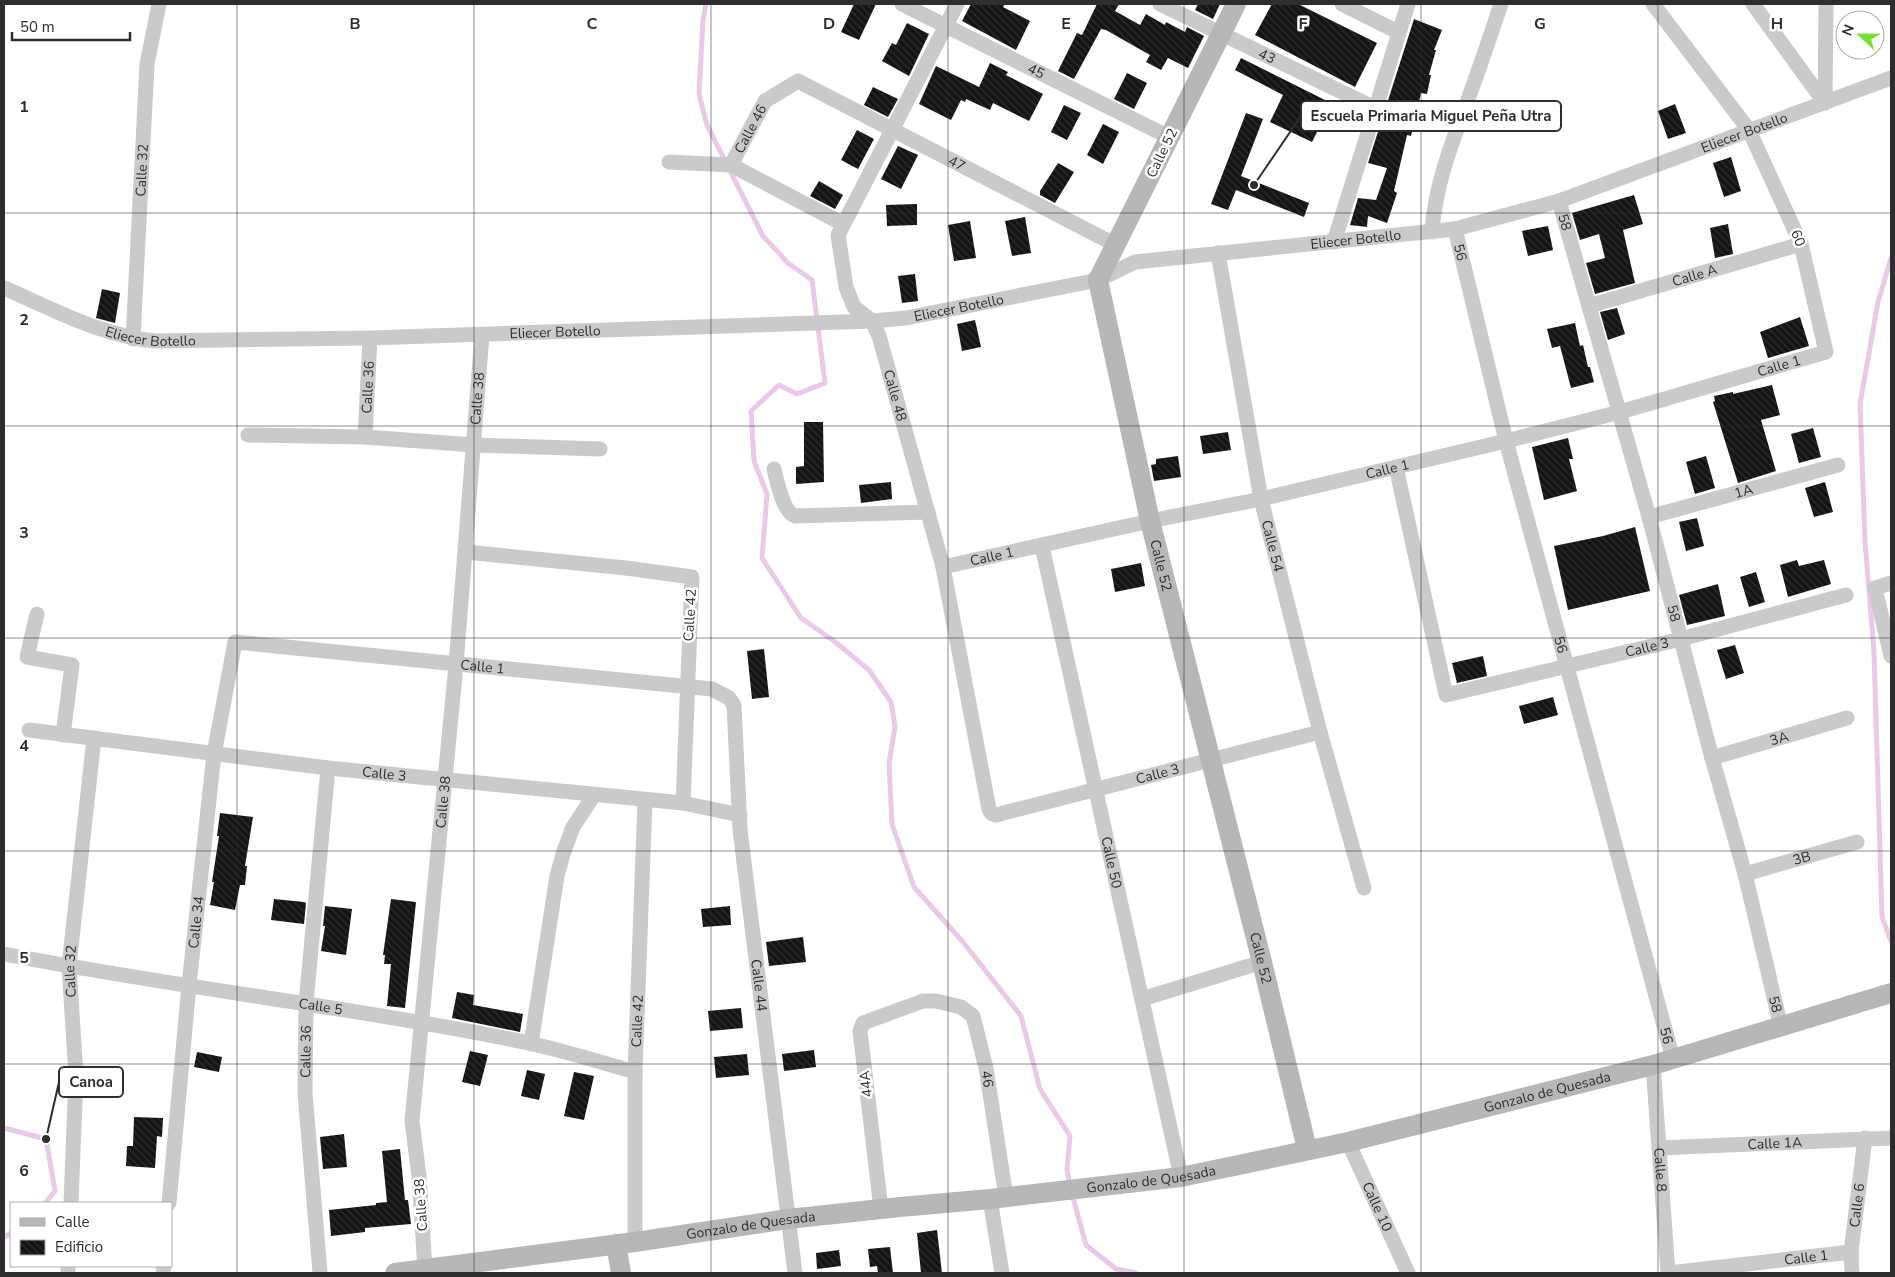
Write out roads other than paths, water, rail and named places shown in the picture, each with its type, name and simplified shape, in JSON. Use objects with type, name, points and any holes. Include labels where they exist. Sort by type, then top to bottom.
[{"type":"street","name":"Calle 32","points":[[133,339],[147,64],[159,4]]},
{"type":"street","name":"45","points":[[902,4],[1170,137]]},
{"type":"street","name":"Calle 48","points":[[957,4],[838,235],[846,287],[854,307],[872,321],[879,336],[943,567],[989,809],[991,813],[996,815]]},
{"type":"street","name":"43","points":[[1160,4],[1375,108]]},
{"type":"street","name":"Calle 52","points":[[1236,4],[1098,280],[1150,521],[1262,962],[1307,1149]]},
{"type":"street","points":[[1342,4],[1398,32]]},
{"type":"street","points":[[1334,242],[1408,4]]},
{"type":"street","points":[[1432,232],[1433,210],[1438,188],[1501,4]]},
{"type":"street","name":"60","points":[[1653,4],[1749,130],[1801,244],[1826,352]]},
{"type":"street","points":[[1753,4],[1824,104]]},
{"type":"street","points":[[1824,104],[1826,4]]},
{"type":"street","name":"Eliecer Botello","points":[[4,288],[98,329],[133,339],[155,342],[482,335],[872,321],[906,318],[1098,280],[1135,262],[1455,229],[1559,201],[1891,78]]},
{"type":"street","name":"47","points":[[798,81],[1116,245]]},
{"type":"street","name":"Calle 46","points":[[732,165],[765,100],[798,81]]},
{"type":"street","points":[[669,162],[732,165],[843,224]]},
{"type":"street","name":"58","points":[[1559,201],[1649,517],[1712,758],[1745,874],[1781,1026]]},
{"type":"street","name":"56","points":[[1455,229],[1506,441],[1673,1059]]},
{"type":"street","name":"Calle A","points":[[1589,306],[1801,244]]},
{"type":"street","name":"Calle 54","points":[[1218,253],[1261,499],[1320,732],[1364,888]]},
{"type":"street","name":"Calle 38","points":[[425,1269],[419,1176],[412,1121],[456,665],[482,335]]},
{"type":"street","name":"Calle 36","points":[[365,437],[370,338]]},
{"type":"street","name":"Calle 1","points":[[943,567],[1150,521],[1261,499],[1506,441],[1620,412],[1826,352]]},
{"type":"street","points":[[248,435],[365,437],[474,445],[600,449]]},
{"type":"street","name":"1A","points":[[1649,517],[1838,465]]},
{"type":"street","name":"Calle 3","points":[[1396,467],[1446,694],[1681,639],[1846,595]]},
{"type":"street","points":[[774,469],[785,505],[791,514],[795,516],[928,512]]},
{"type":"street","name":"Calle 50","points":[[1042,546],[1181,1177]]},
{"type":"street","name":"Calle 42","points":[[466,552],[626,568],[692,577],[683,803]]},
{"type":"street","points":[[1891,583],[1875,588],[1891,656]]},
{"type":"street","points":[[37,614],[27,657],[72,666],[63,735]]},
{"type":"street","name":"Calle 1","points":[[235,642],[712,689],[729,698]]},
{"type":"street","name":"Calle 34","points":[[169,1202],[189,985],[214,754],[235,642]]},
{"type":"street","name":"Calle 44","points":[[729,698],[734,705],[740,815],[795,1273]]},
{"type":"street","name":"3A","points":[[1712,758],[1847,718]]},
{"type":"street","name":"Calle 3","points":[[28,730],[328,768],[683,803],[740,815]]},
{"type":"street","name":"Calle 3","points":[[996,815],[1320,732]]},
{"type":"street","name":"Calle 32","points":[[71,1202],[76,1076],[69,966],[94,738]]},
{"type":"street","name":"Calle 36","points":[[320,1273],[305,1094],[306,1003],[328,768]]},
{"type":"street","points":[[531,1044],[557,876],[573,827],[594,795]]},
{"type":"street","name":"Calle 42","points":[[626,1243],[635,1072],[645,800]]},
{"type":"street","name":"3B","points":[[1745,874],[1857,842]]},
{"type":"street","name":"Calle 5","points":[[4,954],[421,1023],[531,1044],[635,1072]]},
{"type":"street","points":[[1142,999],[1262,962]]},
{"type":"street","name":"Gonzalo de Quesada","points":[[395,1273],[626,1243],[788,1219],[1181,1177],[1307,1149],[1348,1142],[1653,1065],[1891,993]]},
{"type":"street","name":"46","points":[[923,1001],[936,1001],[961,1007],[973,1016],[986,1068],[998,1198],[1002,1273]]},
{"type":"street","name":"44A","points":[[881,1209],[860,1026],[863,1023],[923,1001]]},
{"type":"street","name":"Calle 8","points":[[1653,1065],[1669,1273]]},
{"type":"street","name":"Calle 6","points":[[1852,1273],[1851,1252],[1865,1138]]},
{"type":"street","name":"Calle 1A","points":[[1660,1148],[1891,1138]]},
{"type":"street","name":"Calle 10","points":[[1348,1142],[1408,1273]]},
{"type":"street","points":[[621,1273],[626,1243]]},
{"type":"street","name":"Calle 1","points":[[1669,1273],[1851,1252]]},
{"type":"waterway","points":[[706,4],[703,20],[699,94],[707,125],[763,236],[788,263],[812,280],[825,383],[797,394],[779,385],[751,411],[754,461],[767,494],[762,558],[801,618],[834,641],[869,670],[891,702],[895,726],[889,764],[892,824],[914,887],[963,942],[1021,1016],[1040,1089],[1070,1136],[1067,1169],[1070,1186]]},
{"type":"waterway","points":[[1891,258],[1878,302],[1860,404],[1865,541],[1874,652],[1882,917],[1891,941]]},
{"type":"waterway","points":[[4,1128],[46,1139],[55,1191],[46,1202]]},
{"type":"waterway","points":[[1072,1194],[1086,1245],[1116,1269],[1136,1273]]},
{"type":"waterway","points":[[4,1237],[10,1234]]},
{"type":"place","name":"Escuela Primaria Miguel Peña Utra","points":[[1254,185]]},
{"type":"place","name":"Canoa","points":[[46,1139]]}]
